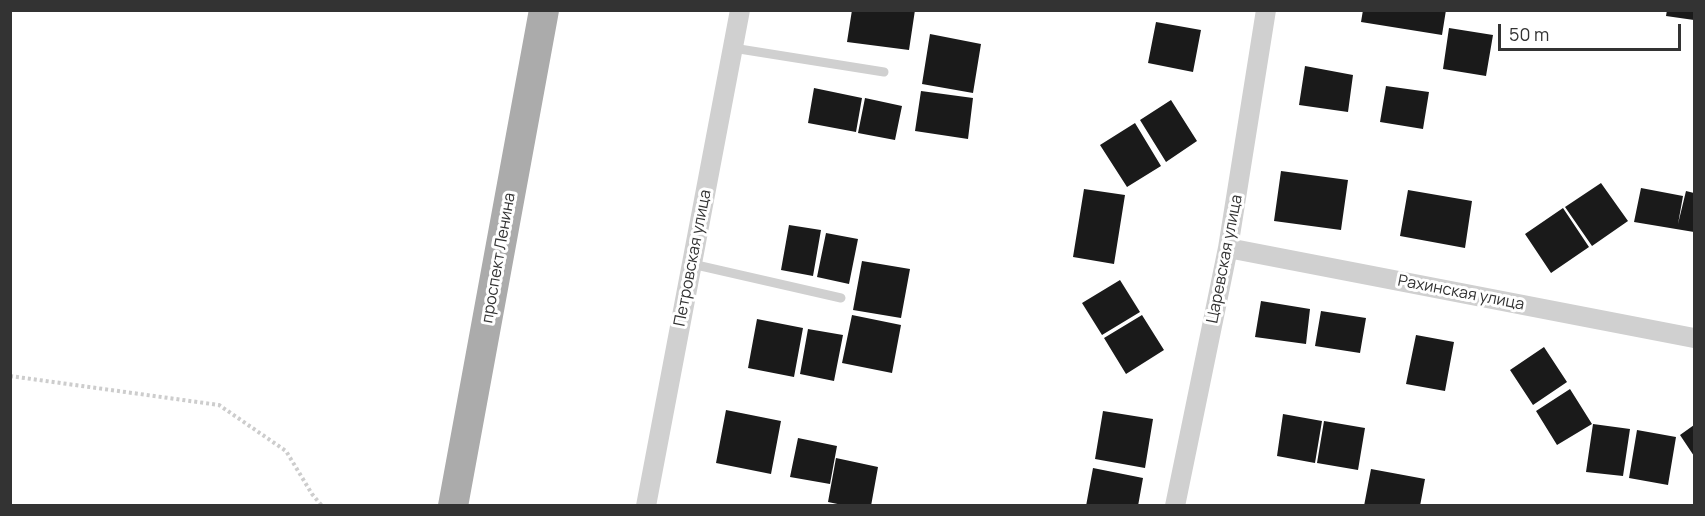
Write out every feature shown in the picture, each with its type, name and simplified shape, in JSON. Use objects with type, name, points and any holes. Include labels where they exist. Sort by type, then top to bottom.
[{"type":"main road","name":"проспект Ленина","points":[[453,506],[544,10]]},
{"type":"street","name":"Петровская улица","points":[[646,506],[740,10]]},
{"type":"street","name":"Царевская улица","points":[[1175,506],[1228,248],[1266,10]]},
{"type":"street","name":"Рахинская улица","points":[[1228,248],[1695,338]]},
{"type":"lane","points":[[733,48],[884,72]]},
{"type":"lane","points":[[692,264],[841,298]]},
{"type":"path","points":[[10,376],[219,405],[286,451],[322,506]]},
{"type":"building","points":[[852,10],[915,10],[909,50],[847,42]]},
{"type":"building","points":[[1363,10],[1446,10],[1442,35],[1361,22]]},
{"type":"building","points":[[1667,10],[1694,10],[1694,20],[1666,16]]},
{"type":"building","points":[[1156,22],[1201,30],[1193,72],[1148,63]]},
{"type":"building","points":[[1449,28],[1493,35],[1486,76],[1443,69]]},
{"type":"building","points":[[930,34],[981,44],[973,93],[922,84]]},
{"type":"building","points":[[1305,66],[1353,75],[1348,112],[1299,105]]},
{"type":"building","points":[[1386,86],[1429,92],[1423,129],[1380,122]]},
{"type":"building","points":[[814,88],[862,98],[856,132],[808,123]]},
{"type":"building","points":[[921,91],[973,98],[968,139],[915,131]]},
{"type":"building","points":[[865,98],[902,106],[895,140],[858,133]]},
{"type":"building","points":[[1171,100],[1197,141],[1166,162],[1140,120]]},
{"type":"building","points":[[1135,123],[1161,166],[1127,187],[1100,145]]},
{"type":"building","points":[[1281,171],[1348,180],[1341,230],[1274,221]]},
{"type":"building","points":[[1601,183],[1628,221],[1592,246],[1565,207]]},
{"type":"building","points":[[1641,188],[1683,196],[1678,224],[1686,191],[1694,193],[1694,232],[1634,222]]},
{"type":"building","points":[[1084,189],[1125,195],[1114,264],[1073,257]]},
{"type":"building","points":[[1408,190],[1472,201],[1465,248],[1400,236]]},
{"type":"building","points":[[1563,208],[1589,247],[1551,273],[1525,234]]},
{"type":"building","points":[[789,225],[821,230],[813,276],[781,270]]},
{"type":"building","points":[[826,233],[858,239],[849,284],[817,277]]},
{"type":"building","points":[[862,261],[910,269],[901,318],[853,310]]},
{"type":"building","points":[[1120,280],[1140,312],[1102,335],[1082,303]]},
{"type":"building","points":[[1261,301],[1310,309],[1306,344],[1255,337]]},
{"type":"building","points":[[1321,311],[1366,318],[1360,353],[1315,346]]},
{"type":"building","points":[[852,315],[901,325],[892,373],[842,363]]},
{"type":"building","points":[[1142,315],[1164,350],[1126,374],[1104,338]]},
{"type":"building","points":[[757,319],[803,328],[794,377],[748,368]]},
{"type":"building","points":[[808,329],[843,335],[834,381],[800,374]]},
{"type":"building","points":[[1416,335],[1454,342],[1445,391],[1406,384]]},
{"type":"building","points":[[1544,347],[1567,382],[1533,405],[1510,370]]},
{"type":"building","points":[[1570,389],[1592,424],[1557,445],[1536,411]]},
{"type":"building","points":[[726,410],[781,421],[771,474],[716,463]]},
{"type":"building","points":[[1103,411],[1153,419],[1145,468],[1095,459]]},
{"type":"building","points":[[1283,414],[1322,421],[1315,463],[1277,456]]},
{"type":"building","points":[[1324,421],[1365,428],[1358,470],[1317,463]]},
{"type":"building","points":[[1593,424],[1630,429],[1623,476],[1586,472]]},
{"type":"building","points":[[1694,425],[1694,456],[1680,435]]},
{"type":"building","points":[[1637,430],[1676,437],[1668,485],[1629,478]]},
{"type":"building","points":[[798,438],[837,446],[830,484],[790,477]]},
{"type":"building","points":[[836,458],[878,467],[871,506],[847,506],[828,502]]},
{"type":"building","points":[[1093,468],[1143,478],[1138,506],[1086,506]]},
{"type":"building","points":[[1371,469],[1425,479],[1420,506],[1364,506]]}]
